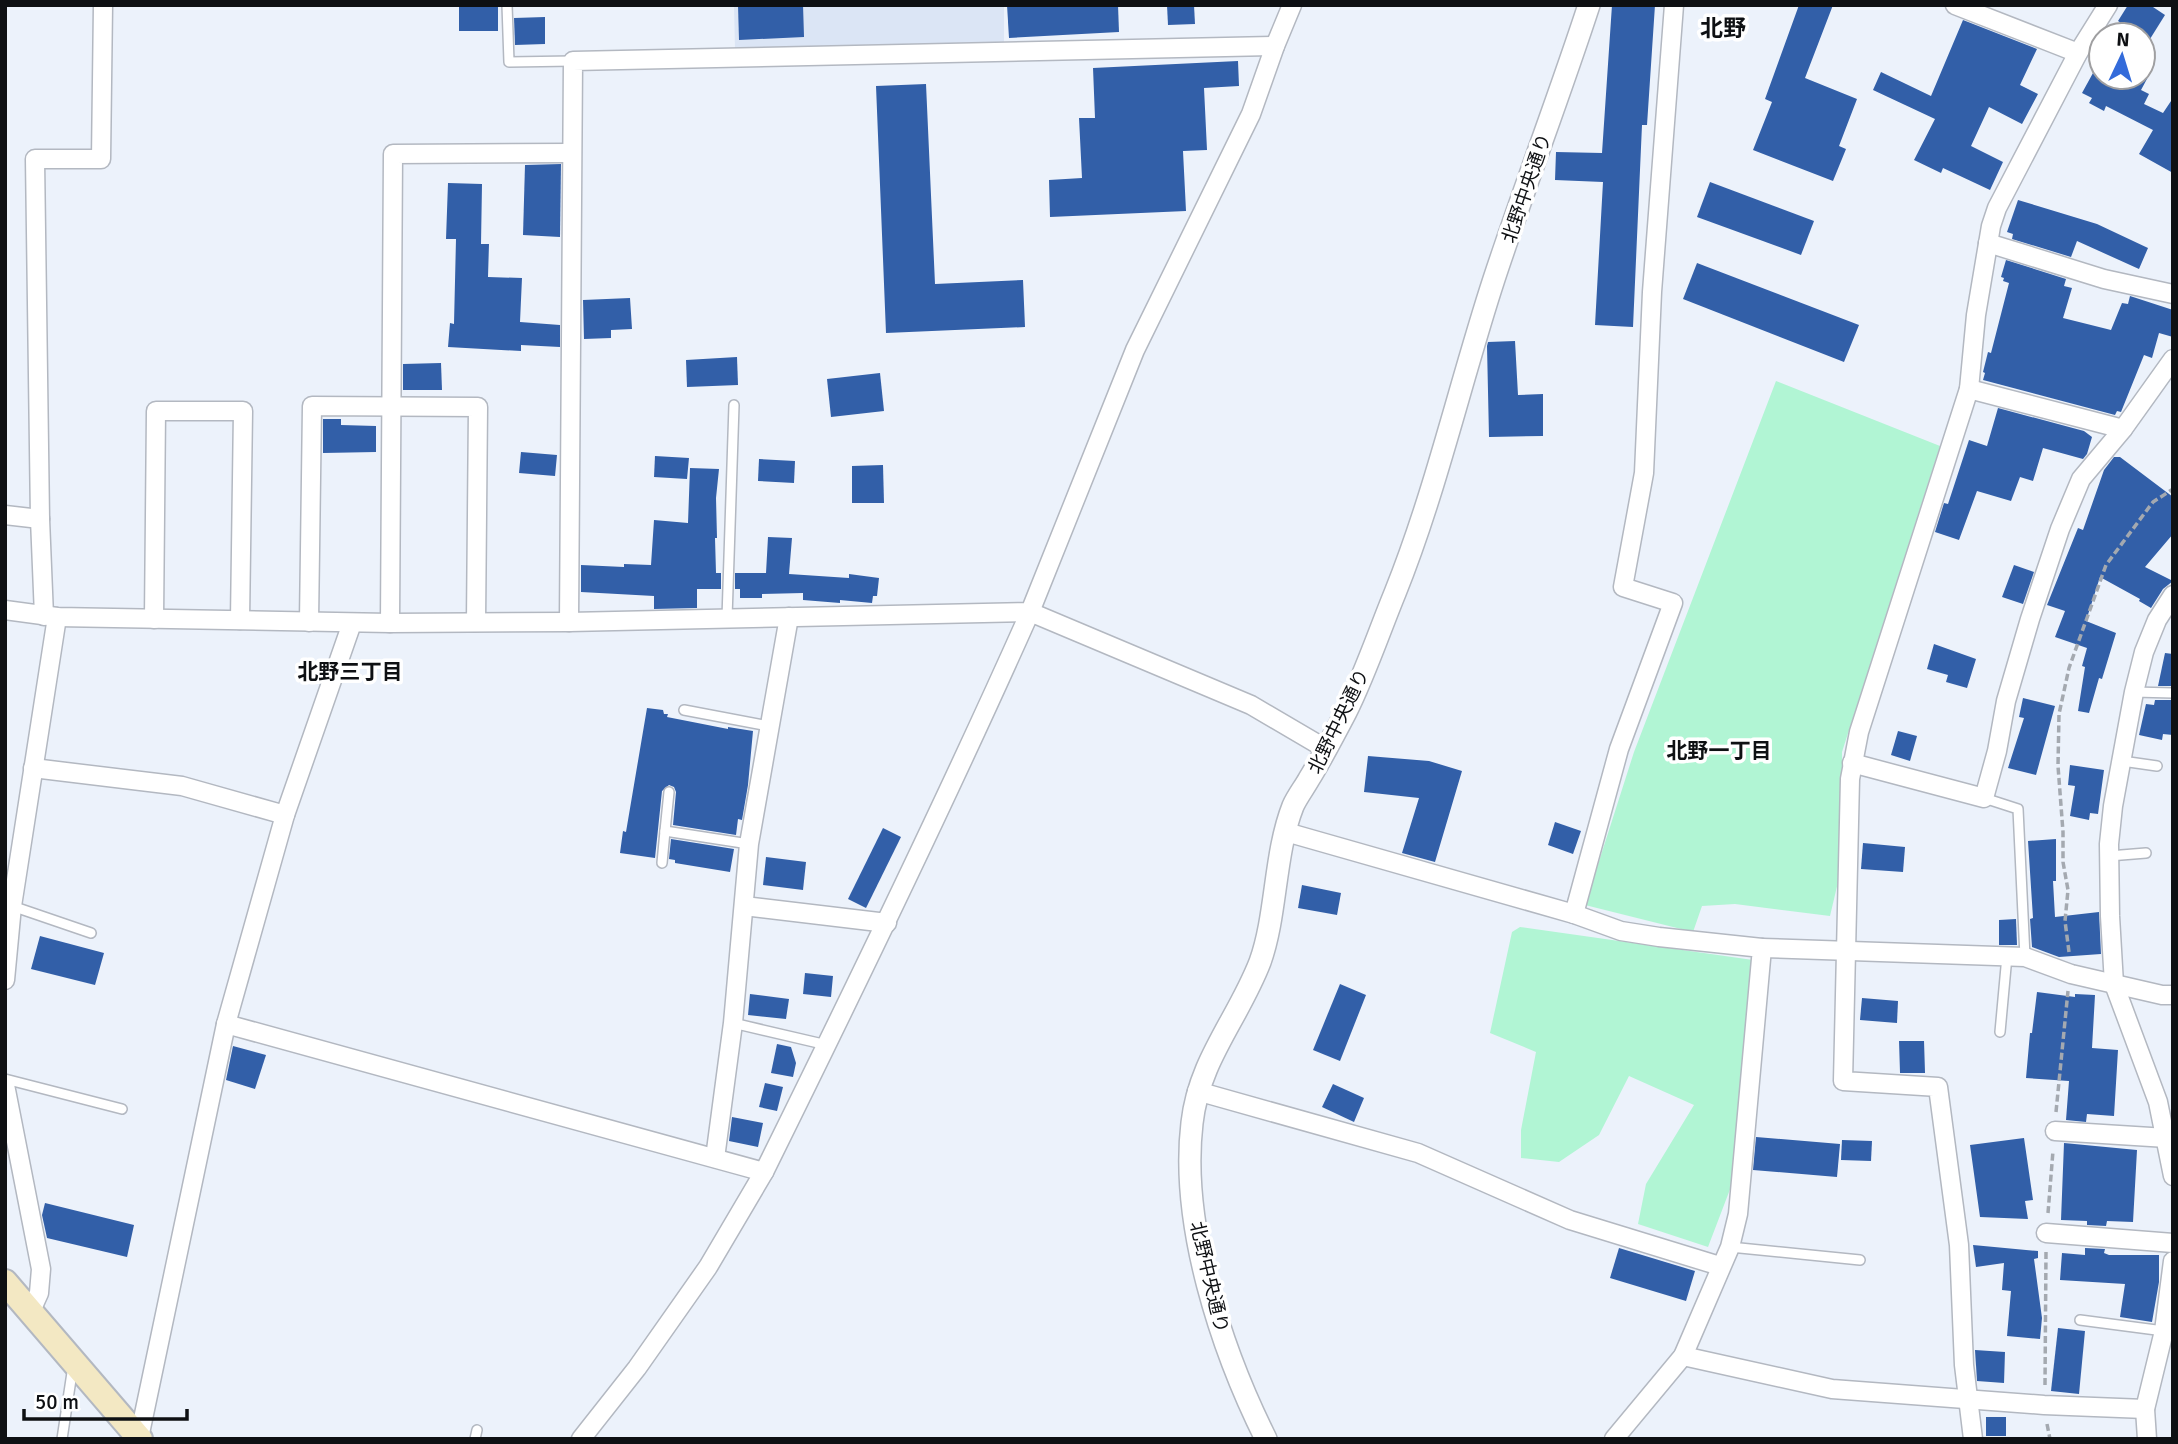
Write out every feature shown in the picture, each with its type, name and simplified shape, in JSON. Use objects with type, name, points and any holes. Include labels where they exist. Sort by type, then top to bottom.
[{"type":"main road","points":[[5,1282],[140,1438]]},
{"type":"street","points":[[5,981],[12,906],[11,879],[33,768],[50,617],[40,519],[35,159],[101,159],[103,5]]},
{"type":"street","points":[[582,1439],[637,1368],[708,1267],[764,1172],[827,1045],[966,756],[1030,612],[1135,350],[1251,114],[1292,5]]},
{"type":"street","name":"北野中央通り","points":[[1266,1439],[1230,1357],[1211,1297],[1201,1253],[1194,1208],[1190,1150],[1197,1091],[1206,1066],[1244,997],[1262,955],[1294,804],[1348,709],[1420,526],[1494,281],[1589,5]]},
{"type":"street","points":[[1574,914],[1619,749],[1673,603],[1623,587],[1644,472],[1652,292],[1674,5]]},
{"type":"street","points":[[1955,5],[2078,52]]},
{"type":"street","points":[[1973,1439],[1967,1398],[1959,1245],[1938,1087],[1843,1081],[1852,763],[1859,732],[1969,389],[1976,316],[1988,243],[1997,208],[2078,52],[2108,5]]},
{"type":"street","points":[[569,622],[573,61],[1275,46]]},
{"type":"street","points":[[390,623],[393,153],[571,153]]},
{"type":"street","points":[[1988,243],[2104,279],[2173,294]]},
{"type":"street","points":[[1852,763],[1984,798],[1997,751],[2006,701],[2030,620],[2060,529],[2081,479],[2123,429],[2173,359]]},
{"type":"street","points":[[1969,389],[2123,429]]},
{"type":"street","points":[[309,622],[312,406],[478,407],[476,622]]},
{"type":"street","points":[[154,619],[156,411],[243,411],[240,620]]},
{"type":"street","points":[[5,515],[40,519]]},
{"type":"street","points":[[2173,595],[2157,620],[2144,652],[2134,692],[2113,806],[2109,856],[2114,984],[2158,1102],[2173,1177]]},
{"type":"street","points":[[5,610],[50,617],[352,623],[569,622],[1030,612],[1251,705],[1326,749]]},
{"type":"street","points":[[715,1158],[733,1023],[750,844],[789,617]]},
{"type":"street","points":[[140,1438],[226,1024],[285,816],[352,623]]},
{"type":"street","points":[[33,768],[182,786],[285,816]]},
{"type":"street","points":[[1286,832],[1574,914],[1621,931],[1762,948],[2016,957],[2071,974],[2162,995],[2173,995]]},
{"type":"street","points":[[744,906],[887,923]]},
{"type":"street","points":[[1614,1439],[1683,1356],[1730,1247],[1738,1214],[1762,948]]},
{"type":"street","points":[[226,1024],[764,1172]]},
{"type":"street","points":[[5,1085],[41,1269],[39,1293],[30,1313]]},
{"type":"street","points":[[1197,1091],[1419,1153],[1570,1220],[1720,1266]]},
{"type":"street","points":[[2055,1131],[2167,1138]]},
{"type":"street","points":[[2046,1233],[2173,1243]]},
{"type":"street","points":[[2147,1439],[2145,1409],[2164,1331],[2173,1261]]},
{"type":"street","points":[[1683,1356],[1832,1389],[2044,1405],[2145,1409]]},
{"type":"lane","points":[[507,5],[509,62],[573,61]]},
{"type":"lane","points":[[727,618],[734,405]]},
{"type":"lane","points":[[2134,692],[2173,693]]},
{"type":"lane","points":[[684,710],[769,726]]},
{"type":"lane","points":[[2122,761],[2157,766]]},
{"type":"lane","points":[[662,863],[669,792]]},
{"type":"lane","points":[[1984,798],[2018,809],[2016,957],[2000,1032]]},
{"type":"lane","points":[[665,831],[750,844]]},
{"type":"lane","points":[[2109,856],[2146,853]]},
{"type":"lane","points":[[12,906],[91,933]]},
{"type":"lane","points":[[733,1023],[827,1045]]},
{"type":"lane","points":[[5,1079],[122,1109]]},
{"type":"lane","points":[[1730,1247],[1860,1260]]},
{"type":"lane","points":[[2080,1320],[2164,1331]]},
{"type":"lane","points":[[62,1439],[73,1361]]},
{"type":"shaded area","points":[[734,5],[1004,5],[1004,42],[735,49]]},
{"type":"green space","points":[[1776,381],[1940,446],[1842,752],[1843,861],[1830,916],[1735,904],[1702,906],[1693,932],[1585,905],[1634,752]]},
{"type":"green space","points":[[1520,927],[1753,960],[1737,1171],[1708,1247],[1638,1224],[1646,1184],[1694,1105],[1629,1076],[1599,1135],[1559,1162],[1521,1158],[1521,1130],[1536,1052],[1490,1033],[1512,932]]},
{"type":"building","points":[[459,5],[498,5],[498,31],[459,31]]},
{"type":"building","points":[[738,5],[803,5],[804,37],[739,40]]},
{"type":"building","points":[[1007,5],[1118,5],[1119,32],[1009,38]]},
{"type":"building","points":[[1167,5],[1194,5],[1195,24],[1168,25]]},
{"type":"building","points":[[1612,5],[1655,5],[1647,125],[1642,125],[1633,327],[1595,325],[1603,182],[1555,180],[1556,152],[1602,153]]},
{"type":"building","points":[[1799,5],[1833,5],[1805,78],[1857,99],[1839,146],[1846,149],[1833,181],[1753,150],[1772,102],[1765,99]]},
{"type":"building","points":[[2128,5],[2150,5],[2165,15],[2157,28],[2157,21],[2118,21]]},
{"type":"building","points":[[545,17],[545,44],[515,45],[514,18]]},
{"type":"building","points":[[1963,20],[2037,49],[2020,85],[2038,94],[2022,124],[1989,107],[1971,146],[2003,162],[1990,190],[1943,168],[1941,173],[1914,160],[1935,119],[1873,90],[1881,72],[1931,96]]},
{"type":"building","points":[[1238,61],[1239,86],[1204,88],[1207,150],[1183,151],[1186,211],[1050,217],[1049,180],[1082,178],[1079,118],[1095,118],[1093,68]]},
{"type":"building","points":[[926,84],[935,284],[1023,280],[1025,327],[886,333],[876,86]]},
{"type":"building","points":[[2087,84],[2087,91],[2143,91],[2149,94],[2144,104],[2163,113],[2173,98],[2173,173],[2139,154],[2153,130],[2106,106],[2104,111],[2089,103],[2092,98],[2082,93]]},
{"type":"building","points":[[561,164],[560,237],[523,235],[525,165]]},
{"type":"building","points":[[1710,182],[1814,221],[1801,255],[1697,217]]},
{"type":"building","points":[[448,183],[482,184],[481,244],[489,244],[488,277],[522,278],[520,322],[560,325],[560,347],[521,345],[521,351],[448,347],[450,323],[454,324],[456,239],[446,239]]},
{"type":"building","points":[[2018,200],[2097,224],[2148,248],[2139,269],[2077,241],[2071,257],[2012,239],[2013,234],[2007,232]]},
{"type":"building","points":[[2006,260],[2066,279],[2064,286],[2072,288],[2063,318],[2111,330],[2122,303],[2128,304],[2130,296],[2173,310],[2173,337],[2159,333],[2152,358],[2144,355],[2121,412],[2117,411],[2115,415],[1983,380],[1988,352],[1991,353],[2009,283],[2001,277]]},
{"type":"building","points":[[1697,263],[1859,325],[1844,362],[1683,299]]},
{"type":"building","points":[[630,298],[632,329],[611,330],[611,338],[584,339],[583,300]]},
{"type":"building","points":[[1515,341],[1518,395],[1543,394],[1543,436],[1489,437],[1488,342]]},
{"type":"building","points":[[737,357],[738,385],[687,387],[686,360]]},
{"type":"building","points":[[441,363],[442,390],[403,390],[403,364]]},
{"type":"building","points":[[880,373],[884,411],[831,417],[827,379]]},
{"type":"building","points":[[1998,408],[2084,431],[2092,437],[2087,454],[2083,459],[2043,448],[2033,481],[2020,477],[2011,501],[1977,491],[1959,540],[1935,532],[1944,503],[1948,504],[1969,440],[1987,446]]},
{"type":"building","points":[[323,419],[341,419],[341,425],[376,426],[376,452],[323,453]]},
{"type":"building","points":[[521,452],[557,455],[555,476],[519,473]]},
{"type":"building","points":[[655,456],[689,458],[687,479],[654,477]]},
{"type":"building","points":[[2114,457],[2120,457],[2173,497],[2173,534],[2145,567],[2173,581],[2163,589],[2151,608],[2100,577],[2086,621],[2116,633],[2089,713],[2078,711],[2085,667],[2082,666],[2087,648],[2055,637],[2065,611],[2047,605],[2078,528],[2083,530],[2104,470]]},
{"type":"building","points":[[759,459],[795,461],[794,483],[758,481]]},
{"type":"building","points":[[883,465],[884,503],[852,503],[852,466]]},
{"type":"building","points":[[690,468],[719,469],[715,538],[716,573],[721,573],[721,589],[697,589],[697,608],[654,609],[654,596],[581,592],[581,565],[651,565],[654,520],[688,523]]},
{"type":"building","points":[[768,537],[792,538],[789,574],[849,578],[849,574],[879,578],[877,596],[873,596],[872,603],[803,600],[803,593],[762,594],[762,598],[740,598],[740,589],[735,589],[735,573],[766,573]]},
{"type":"building","points":[[2014,565],[2034,572],[2023,604],[2002,597]]},
{"type":"building","points":[[1934,644],[1976,659],[1967,688],[1946,682],[1948,675],[1927,669]]},
{"type":"building","points":[[2165,653],[2173,654],[2173,686],[2158,686]]},
{"type":"building","points":[[2023,698],[2055,706],[2036,775],[2008,768],[2024,718],[2019,717]]},
{"type":"building","points":[[2155,700],[2173,700],[2173,735],[2163,734],[2162,740],[2139,735],[2146,704],[2154,705]]},
{"type":"building","points":[[647,708],[663,710],[664,714],[668,714],[667,717],[753,731],[748,785],[742,820],[738,819],[736,835],[673,825],[676,792],[674,787],[669,785],[662,791],[655,858],[620,853]]},
{"type":"building","points":[[1898,731],[1917,736],[1910,761],[1891,755]]},
{"type":"building","points":[[1368,756],[1429,761],[1462,771],[1435,862],[1402,853],[1419,798],[1364,792]]},
{"type":"building","points":[[2070,765],[2104,770],[2098,814],[2090,813],[2089,820],[2070,816],[2075,786],[2068,785]]},
{"type":"building","points":[[1555,822],[1581,831],[1573,854],[1548,845]]},
{"type":"building","points":[[883,828],[901,837],[866,908],[848,899]]},
{"type":"building","points":[[671,839],[734,849],[730,872],[675,863],[675,860],[669,859]]},
{"type":"building","points":[[2056,839],[2056,881],[2053,881],[2055,917],[2099,912],[2101,954],[2059,957],[2032,947],[2028,841]]},
{"type":"building","points":[[1863,843],[1905,847],[1903,872],[1861,869]]},
{"type":"building","points":[[766,857],[806,862],[803,890],[763,885]]},
{"type":"building","points":[[1302,885],[1341,893],[1337,915],[1298,908]]},
{"type":"building","points":[[2016,919],[2017,945],[1999,945],[1999,920]]},
{"type":"building","points":[[40,936],[104,953],[95,985],[31,969]]},
{"type":"building","points":[[805,973],[833,976],[831,997],[803,994]]},
{"type":"building","points":[[1340,984],[1366,995],[1340,1061],[1313,1050]]},
{"type":"building","points":[[2037,992],[2075,997],[2075,994],[2095,995],[2092,1048],[2118,1050],[2114,1116],[2087,1114],[2086,1122],[2066,1120],[2069,1081],[2026,1078]]},
{"type":"building","points":[[750,994],[789,999],[786,1019],[748,1015]]},
{"type":"building","points":[[1862,998],[1898,1001],[1897,1023],[1860,1020]]},
{"type":"building","points":[[1899,1041],[1924,1041],[1925,1073],[1900,1073]]},
{"type":"building","points":[[777,1044],[791,1047],[796,1063],[793,1077],[771,1073]]},
{"type":"building","points":[[233,1046],[266,1055],[255,1089],[226,1080]]},
{"type":"building","points":[[765,1083],[783,1087],[777,1111],[759,1107]]},
{"type":"building","points":[[1333,1084],[1364,1098],[1354,1122],[1322,1107]]},
{"type":"building","points":[[732,1117],[763,1123],[758,1147],[729,1141]]},
{"type":"building","points":[[1756,1137],[1840,1144],[1837,1177],[1753,1170]]},
{"type":"building","points":[[2024,1138],[2033,1200],[2025,1201],[2028,1219],[1980,1217],[1970,1145]]},
{"type":"building","points":[[1842,1140],[1872,1141],[1871,1161],[1841,1160]]},
{"type":"building","points":[[2064,1143],[2137,1150],[2133,1222],[2107,1221],[2106,1226],[2087,1225],[2087,1221],[2061,1220]]},
{"type":"building","points":[[45,1203],[134,1225],[127,1257],[47,1238],[42,1215]]},
{"type":"building","points":[[1973,1245],[2038,1251],[2038,1258],[2034,1259],[2042,1318],[2040,1339],[2007,1336],[2011,1291],[2002,1290],[2004,1263],[1976,1267]]},
{"type":"building","points":[[1619,1248],[1695,1271],[1686,1301],[1610,1278]]},
{"type":"building","points":[[2085,1248],[2105,1249],[2104,1253],[2109,1255],[2159,1255],[2159,1282],[2152,1322],[2120,1317],[2125,1284],[2060,1280],[2062,1253],[2085,1255]]},
{"type":"building","points":[[2058,1328],[2085,1331],[2079,1394],[2051,1391]]},
{"type":"building","points":[[1975,1350],[2005,1352],[2004,1383],[1977,1381]]},
{"type":"building","points":[[1986,1417],[2006,1417],[2006,1436],[1986,1436]]},
{"type":"district","name":"北野","points":[[1723,28]]},
{"type":"district","name":"北野三丁目","points":[[350,672]]},
{"type":"district","name":"北野一丁目","points":[[1719,751]]}]
